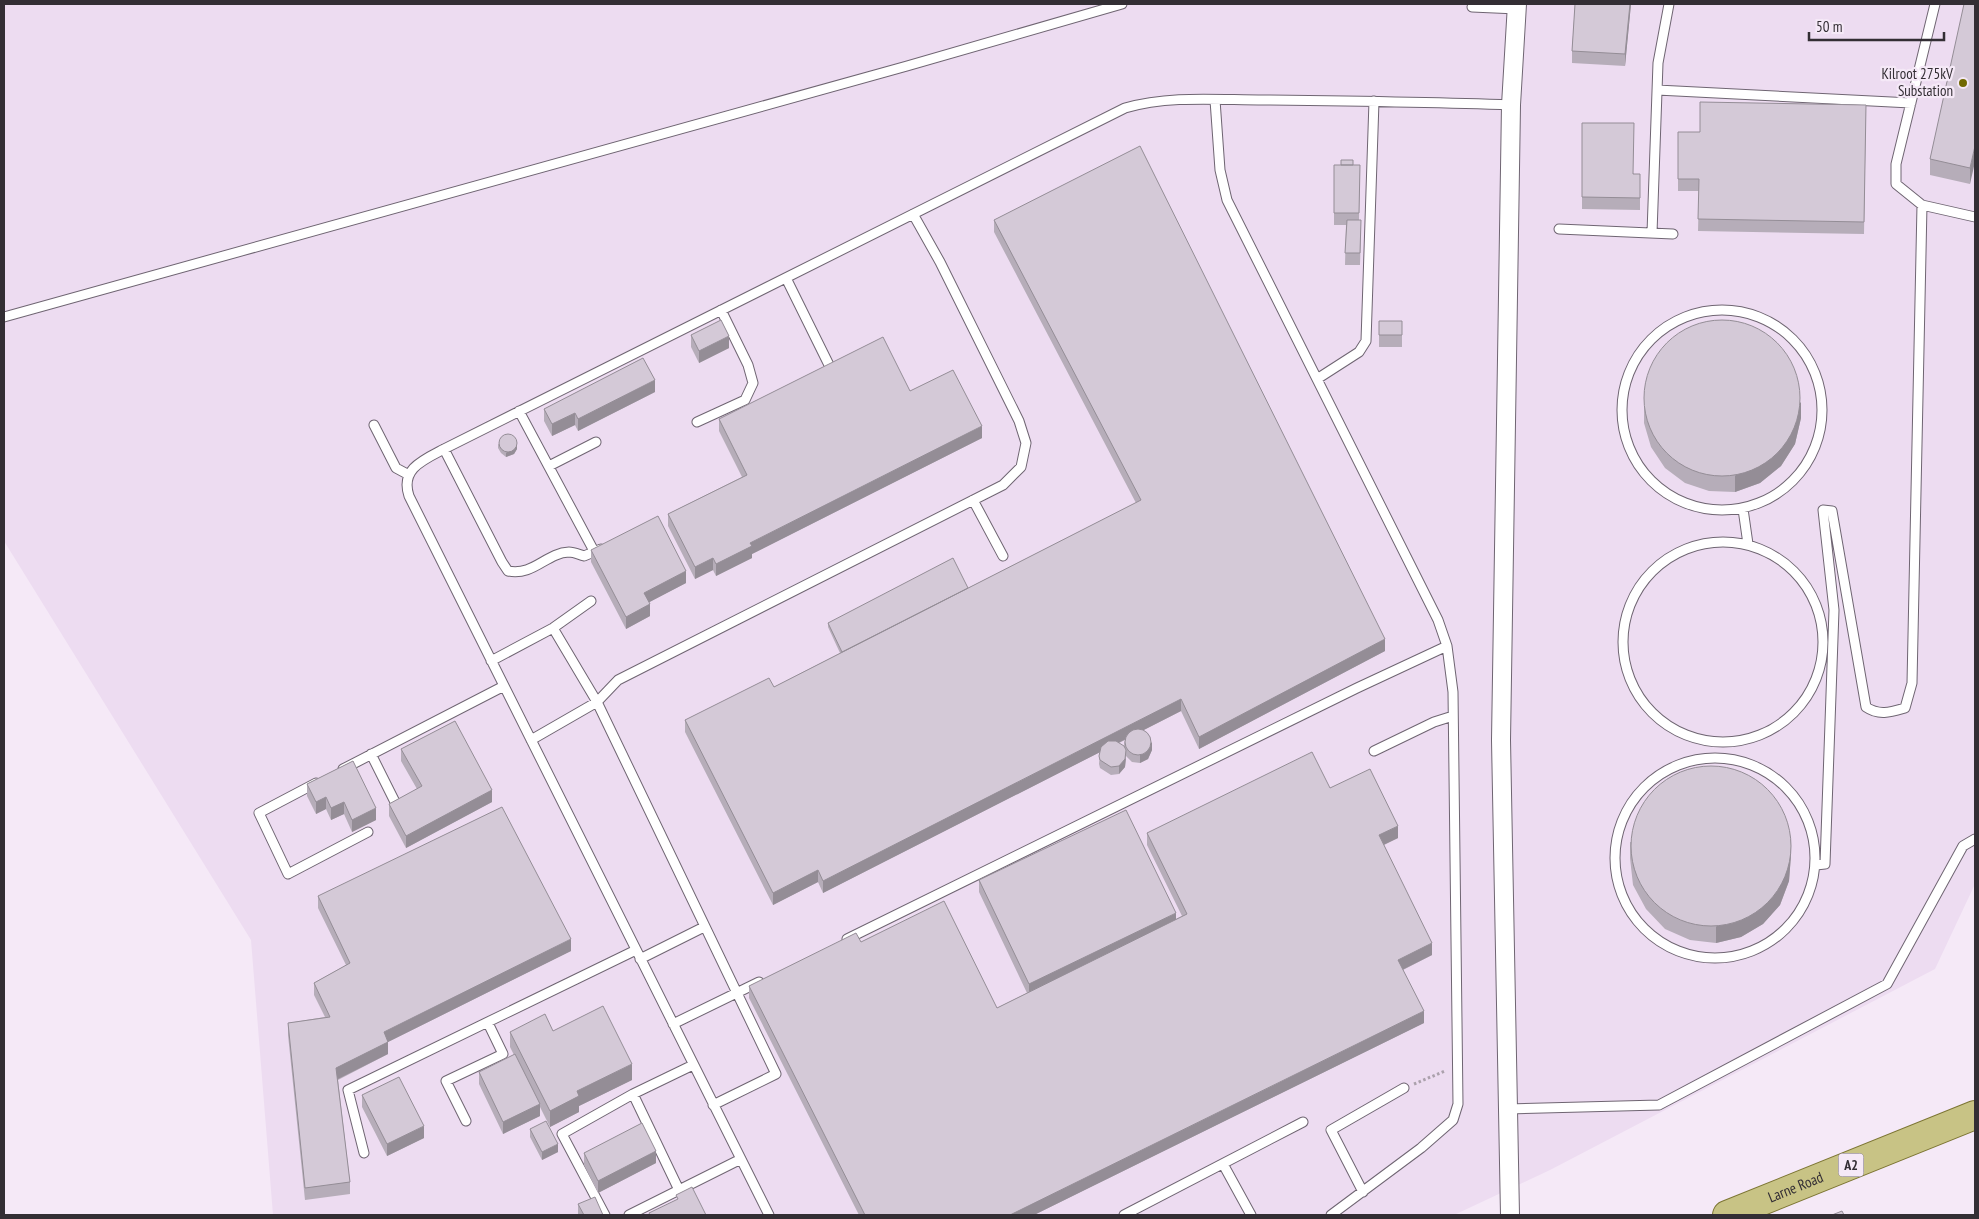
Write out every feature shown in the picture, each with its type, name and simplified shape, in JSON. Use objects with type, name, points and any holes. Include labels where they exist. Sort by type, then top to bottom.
[{"type":"main road","name":"Larne Road","points":[[1727,1215],[1975,1115]]},
{"type":"street","points":[[1510,1215],[1501,740],[1511,104],[1517,6]]},
{"type":"lane","points":[[4,317],[368,214],[907,66],[1122,4]]},
{"type":"lane","points":[[1652,233],[1658,63],[1669,4]]},
{"type":"lane","points":[[1935,4],[1896,164],[1896,184],[1922,205],[1975,217]]},
{"type":"lane","points":[[1472,7],[1517,6]]},
{"type":"lane","points":[[1657,90],[1911,103]]},
{"type":"lane","points":[[769,1215],[409,496],[406,486],[409,475],[419,462],[444,449],[1125,108],[1147,102],[1215,100],[1511,104]]},
{"type":"lane","points":[[1215,100],[1220,170],[1227,200],[1438,620],[1447,646],[1453,692],[1458,1104],[1453,1120],[1421,1148],[1331,1215]]},
{"type":"lane","points":[[1317,379],[1359,352],[1366,341],[1374,101]]},
{"type":"lane","points":[[1816,865],[1825,864],[1828,649],[1834,610],[1823,510],[1832,511],[1866,708],[1874,713],[1906,708],[1912,683],[1922,205]]},
{"type":"lane","points":[[531,740],[597,702],[618,680],[1004,485],[1021,467],[1026,443],[1019,421],[940,262],[913,214]]},
{"type":"lane","points":[[1559,229],[1672,234]]},
{"type":"lane","points":[[786,278],[830,367]]},
{"type":"lane","points":[[697,422],[746,400],[753,382],[748,366],[721,310]]},
{"type":"lane","points":[[1712,310],[1747,312],[1779,327],[1804,351],[1820,383],[1823,418],[1815,452],[1798,478],[1773,498],[1743,509],[1711,511],[1680,503],[1654,485],[1634,460],[1623,430],[1621,399],[1630,368],[1650,339],[1678,319],[1712,310]]},
{"type":"lane","points":[[519,411],[595,552]]},
{"type":"lane","points":[[374,425],[396,468],[409,475]]},
{"type":"lane","points":[[548,466],[596,442]]},
{"type":"lane","points":[[444,449],[508,571],[528,570],[561,554],[571,552],[584,556],[611,544]]},
{"type":"lane","points":[[973,500],[1003,556]]},
{"type":"lane","points":[[1743,509],[1748,544]]},
{"type":"lane","points":[[1713,541],[1748,544],[1780,559],[1806,583],[1821,615],[1828,649],[1816,683],[1799,710],[1774,730],[1744,741],[1712,743],[1682,734],[1655,717],[1635,692],[1624,662],[1622,630],[1631,600],[1651,571],[1680,551],[1713,541]]},
{"type":"lane","points":[[491,660],[553,628],[591,601]]},
{"type":"lane","points":[[553,628],[597,702],[776,1074],[713,1105]]},
{"type":"lane","points":[[843,941],[1357,688],[1447,646]]},
{"type":"lane","points":[[336,772],[504,686]]},
{"type":"lane","points":[[1374,751],[1434,722],[1453,716]]},
{"type":"lane","points":[[1705,757],[1712,743]]},
{"type":"lane","points":[[371,754],[396,804]]},
{"type":"lane","points":[[1705,757],[1740,760],[1772,774],[1797,799],[1812,830],[1816,865],[1807,899],[1790,926],[1765,946],[1735,957],[1704,959],[1673,950],[1646,933],[1626,908],[1615,878],[1614,846],[1622,816],[1642,787],[1671,767],[1705,757]]},
{"type":"lane","points":[[328,777],[259,813],[288,874],[368,832]]},
{"type":"lane","points":[[1508,1109],[1659,1105],[1887,984],[1963,846],[1975,839]]},
{"type":"lane","points":[[364,1153],[348,1090],[638,954],[704,927]]},
{"type":"lane","points":[[673,1024],[772,976]]},
{"type":"lane","points":[[466,1122],[446,1081],[503,1054],[488,1023]]},
{"type":"lane","points":[[605,1215],[562,1134],[634,1094],[693,1065]]},
{"type":"lane","points":[[1363,1192],[1331,1130],[1404,1088]]},
{"type":"lane","points":[[634,1094],[678,1190]]},
{"type":"lane","points":[[1124,1215],[1303,1122]]},
{"type":"lane","points":[[629,1215],[741,1159]]},
{"type":"lane","points":[[1223,1164],[1250,1215]]},
{"type":"path","points":[[1404,1088],[1457,1066]]},
{"type":"shaded area","points":[[4,4],[1975,4],[1975,884],[1935,969],[1550,1170],[1454,1215],[273,1215],[251,940],[4,541]]},
{"type":"building","points":[[1575,4],[1630,4],[1625,54],[1572,51]]},
{"type":"building","name":"Kilroot 275kV Substation","points":[[1964,4],[1975,4],[1975,146],[1970,168],[1930,159]]},
{"type":"building","points":[[1700,102],[1866,105],[1864,222],[1698,219],[1699,179],[1678,179],[1678,132],[1700,132]]},
{"type":"building","points":[[1582,123],[1634,123],[1633,174],[1640,174],[1640,198],[1582,197]]},
{"type":"building","points":[[1140,146],[1385,639],[1199,737],[1181,699],[823,881],[818,870],[773,893],[685,720],[769,678],[774,687],[1141,500],[994,220]]},
{"type":"building","points":[[1341,160],[1353,160],[1353,165],[1341,165]]},
{"type":"building","points":[[1334,165],[1360,165],[1359,213],[1334,213]]},
{"type":"building","points":[[1347,220],[1361,220],[1360,253],[1345,253]]},
{"type":"building","points":[[721,320],[729,336],[699,351],[691,335]]},
{"type":"building","points":[[1722,320],[1752,326],[1765,333],[1777,343],[1787,355],[1794,368],[1800,398],[1794,428],[1787,441],[1777,453],[1765,463],[1752,470],[1722,476],[1692,470],[1679,463],[1667,453],[1657,441],[1650,428],[1644,398],[1650,368],[1657,355],[1667,343],[1679,333],[1692,326]]},
{"type":"building","points":[[1379,321],[1402,321],[1402,335],[1379,335]]},
{"type":"building","points":[[883,337],[910,391],[953,370],[982,426],[750,543],[752,546],[716,564],[713,558],[695,567],[668,514],[747,475],[719,419]]},
{"type":"building","points":[[643,358],[655,380],[578,419],[575,413],[552,424],[544,409]]},
{"type":"building","points":[[508,434],[514,437],[517,443],[514,449],[508,452],[502,449],[499,443],[502,437]]},
{"type":"building","points":[[658,516],[686,571],[644,593],[650,604],[626,617],[591,550]]},
{"type":"building","points":[[953,558],[968,588],[842,652],[828,623]]},
{"type":"building","points":[[455,721],[492,790],[406,836],[389,804],[422,786],[401,749]]},
{"type":"building","points":[[1138,729],[1147,733],[1151,742],[1147,751],[1138,755],[1129,751],[1125,742],[1129,733]]},
{"type":"building","points":[[1108,741],[1116,741],[1124,746],[1126,750],[1125,759],[1119,766],[1111,767],[1100,760],[1101,747]]},
{"type":"building","points":[[1312,752],[1330,788],[1370,769],[1398,826],[1379,835],[1432,943],[1398,960],[1424,1011],[1010,1215],[865,1215],[749,986],[856,933],[861,942],[944,901],[997,1008],[1187,914],[1147,833]]},
{"type":"building","points":[[353,761],[376,808],[352,820],[344,802],[331,808],[326,797],[316,802],[307,784]]},
{"type":"building","points":[[1703,766],[1719,766],[1749,775],[1768,789],[1785,815],[1791,838],[1791,854],[1785,877],[1768,903],[1749,917],[1734,923],[1719,926],[1703,926],[1673,917],[1649,897],[1640,884],[1634,869],[1631,854],[1631,838],[1640,808],[1660,784],[1673,775],[1688,769]]},
{"type":"building","points":[[502,807],[571,939],[384,1032],[388,1042],[336,1068],[350,1182],[305,1188],[288,1023],[330,1017],[314,983],[350,963],[318,896]]},
{"type":"building","points":[[1126,810],[1176,913],[1029,984],[979,880]]},
{"type":"building","points":[[603,1006],[632,1064],[577,1091],[579,1096],[550,1111],[510,1032],[545,1014],[553,1031]]},
{"type":"building","points":[[515,1054],[540,1104],[503,1122],[479,1072]]},
{"type":"building","points":[[399,1077],[424,1126],[387,1144],[362,1095]]},
{"type":"building","points":[[546,1121],[558,1144],[542,1152],[530,1129]]},
{"type":"building","points":[[642,1123],[656,1151],[598,1181],[584,1153]]},
{"type":"building","points":[[692,1187],[706,1215],[650,1215],[649,1213],[678,1199],[676,1195]]},
{"type":"building","points":[[595,1197],[603,1215],[584,1215],[578,1204]]},
{"type":"building","points":[[1842,1211],[1844,1215],[1832,1215]]},
{"type":"place","name":"Kilroot 275kV Substation","points":[[1963,83]]}]
